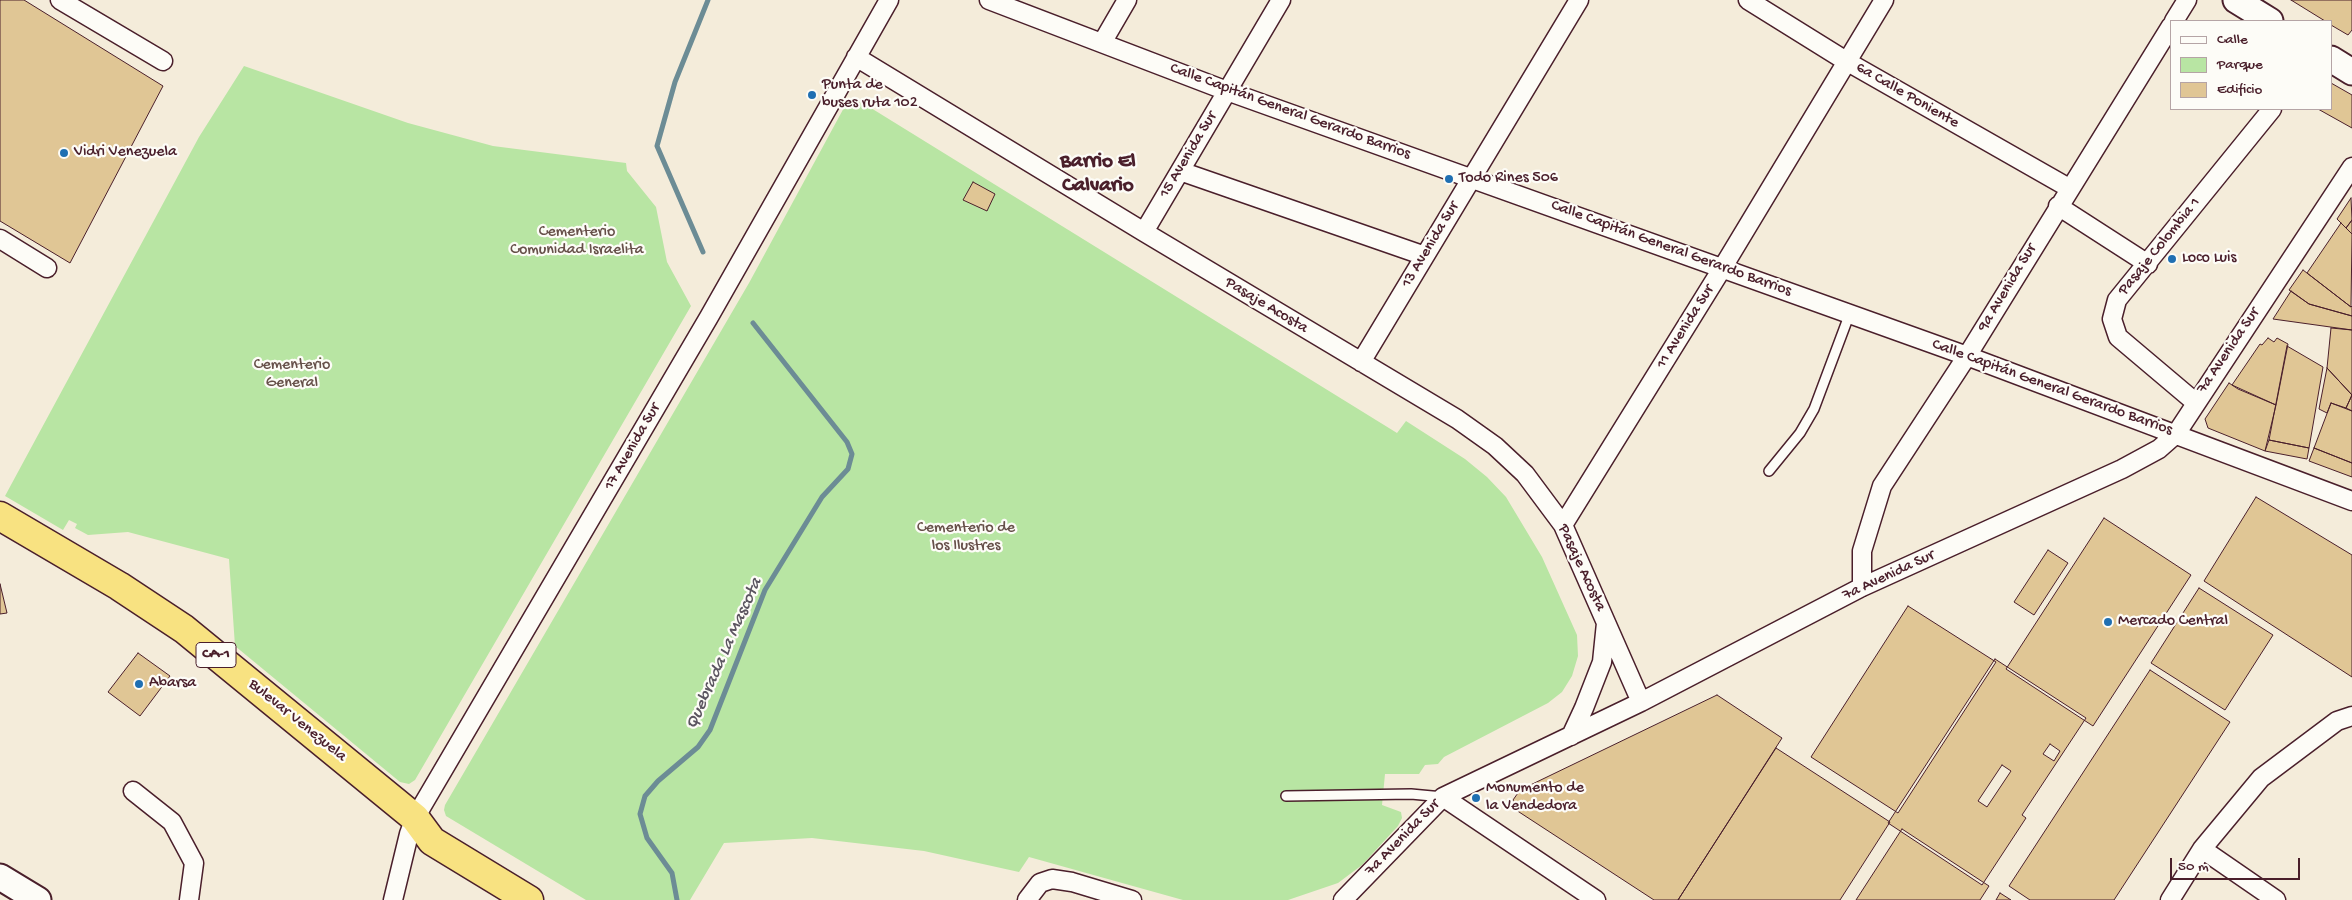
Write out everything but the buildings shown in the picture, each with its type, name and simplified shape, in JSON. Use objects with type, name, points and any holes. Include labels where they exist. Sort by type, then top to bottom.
[{"type":"highway","name":"Bulevar Venezuela","points":[[0,516],[126,590],[184,629],[419,831]]},
{"type":"highway","name":"Bulevar Venezuela","points":[[0,536],[136,616],[178,644],[419,831],[529,900]]},
{"type":"street","points":[[60,0],[163,61]]},
{"type":"street","name":"17 Avenida Sur","points":[[393,900],[419,831],[889,0]]},
{"type":"street","name":"Calle Capitán General Gerardo Barrios","points":[[989,0],[1227,91],[1850,313],[2352,501]]},
{"type":"street","points":[[1102,43],[1127,0]]},
{"type":"street","name":"15 Avenida Sur","points":[[1144,232],[1281,0]]},
{"type":"street","name":"13 Avenida Sur","points":[[1361,362],[1579,0]]},
{"type":"street","name":"6a Calle Poniente","points":[[1748,0],[1846,61],[2069,188]]},
{"type":"street","name":"11 Avenida Sur","points":[[1563,525],[1723,267],[1884,0]]},
{"type":"street","points":[[2175,20],[2187,0]]},
{"type":"street","points":[[2236,0],[2268,20]]},
{"type":"street","name":"9a Avenida Sur","points":[[1862,587],[1862,551],[1882,486],[1967,356],[2069,188],[2170,28]]},
{"type":"street","name":"Pasaje Acosta","points":[[856,57],[1457,420],[1495,446],[1525,474],[1563,525],[1641,702]]},
{"type":"street","points":[[2332,60],[2352,72]]},
{"type":"street","name":"Pasaje Colombia 1","points":[[2195,402],[2118,337],[2112,319],[2117,300],[2271,110]]},
{"type":"street","name":"7a Avenida Sur","points":[[1343,900],[1443,797],[1641,702],[1862,587],[2122,469],[2159,449],[2176,434],[2195,402],[2352,167]]},
{"type":"street","points":[[1180,171],[1425,256]]},
{"type":"street","points":[[2058,206],[2148,264]]},
{"type":"street","points":[[0,239],[47,268]]},
{"type":"street","name":"Pasaje Acosta","points":[[1571,736],[1602,662],[1606,622]]},
{"type":"street","points":[[2170,900],[2202,849],[2261,778],[2337,721],[2352,716]]},
{"type":"street","points":[[133,791],[172,822],[194,863],[189,900]]},
{"type":"street","points":[[1443,797],[1596,900]]},
{"type":"street","points":[[2202,849],[2276,900]]},
{"type":"street","points":[[0,877],[33,899]]},
{"type":"street","points":[[1027,900],[1040,883],[1048,880],[1063,880],[1132,900]]},
{"type":"lane","points":[[1769,471],[1800,433],[1814,409],[1850,313]]},
{"type":"lane","points":[[1286,796],[1411,794],[1443,797]]},
{"type":"green space","name":"Cementerio General","points":[[244,66],[408,123],[493,146],[626,163],[627,171],[656,207],[667,262],[691,306],[415,780],[409,784],[400,782],[235,646],[229,559],[128,532],[88,535],[75,528],[77,524],[69,520],[63,530],[5,496],[199,137]]},
{"type":"green space","name":"Cementerio de los Ilustres","points":[[851,100],[858,100],[1397,433],[1406,421],[1465,459],[1487,477],[1506,497],[1542,557],[1577,635],[1578,656],[1572,676],[1562,692],[1548,703],[1444,757],[1438,764],[1425,765],[1419,774],[1385,774],[1382,805],[1401,812],[1402,818],[1398,826],[1362,865],[1338,883],[1288,900],[1183,900],[1029,857],[1019,872],[924,851],[812,838],[724,843],[690,900],[586,900],[446,816],[445,805],[749,283],[846,104]]},
{"type":"waterway","name":"Quebrada La Mascota","points":[[703,252],[657,146],[675,82],[708,0]]},
{"type":"waterway","name":"Quebrada La Mascota","points":[[677,900],[672,873],[647,838],[640,814],[645,796],[658,781],[698,747],[710,730],[765,590],[822,497],[848,469],[852,454],[847,442],[753,323]]},
{"type":"place","name":"Punta de buses ruta 102","points":[[812,95]]},
{"type":"place","name":"Vidri Venezuela","points":[[64,153]]},
{"type":"place","name":"Todo Rines 506","points":[[1449,179]]},
{"type":"place","name":"Loco Luis","points":[[2172,259]]},
{"type":"place","name":"Mercado Central","points":[[2108,622]]},
{"type":"place","name":"Abarsa","points":[[139,684]]},
{"type":"place","name":"Monumento de la Vendedora","points":[[1476,798]]},
{"type":"district","name":"Barrio El Calvario","points":[[1098,175]]},
{"type":"park label","name":"Cementerio Comunidad Israelita","points":[[577,242]]}]
